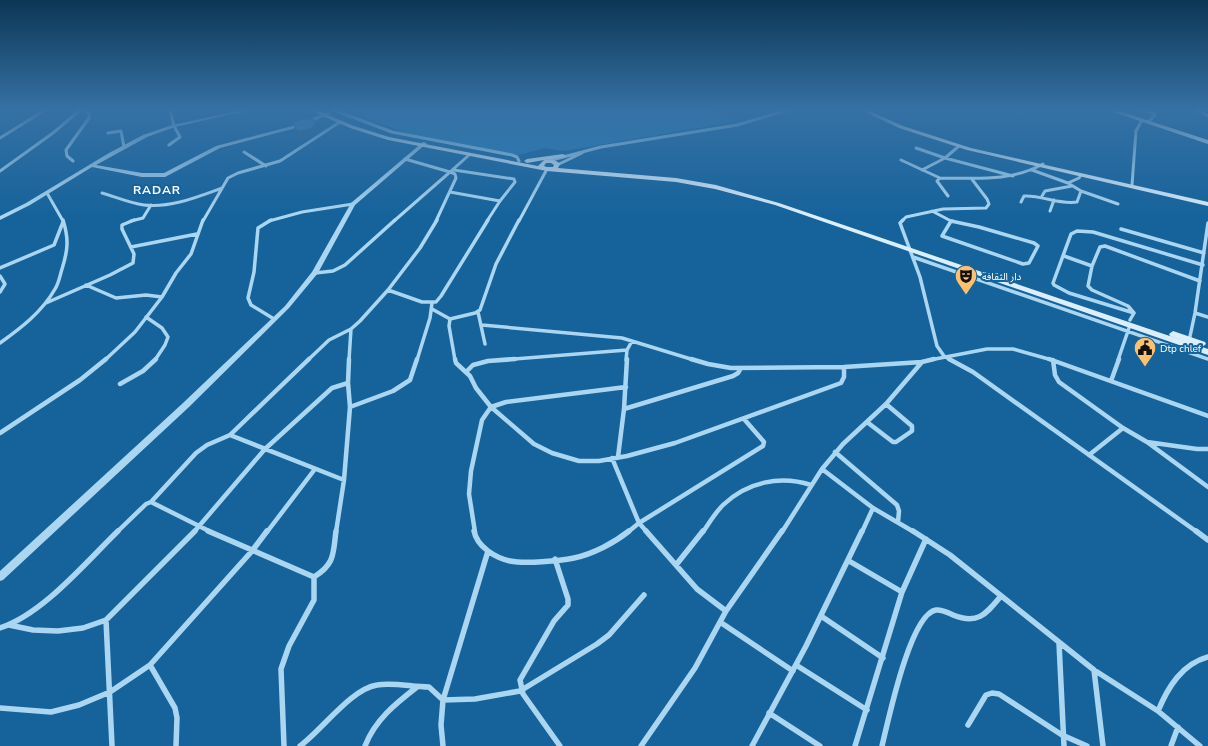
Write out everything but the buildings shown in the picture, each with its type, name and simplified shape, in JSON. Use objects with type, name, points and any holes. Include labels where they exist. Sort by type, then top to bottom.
[{"type":"main road","points":[[426,145],[469,155],[546,169],[660,178],[731,189]]},
{"type":"main road","points":[[428,145],[519,161],[546,161],[554,162],[557,165],[576,168],[661,174],[731,189],[1129,325],[1188,343],[1208,352]]},
{"type":"main road","points":[[954,145],[1208,203]]},
{"type":"main road","points":[[966,145],[1081,175],[1208,203]]},
{"type":"main road","points":[[527,162],[563,156]]},
{"type":"main road","points":[[546,161],[541,166],[546,169]]},
{"type":"main road","points":[[546,169],[557,165]]},
{"type":"main road","points":[[1188,343],[1208,346]]},
{"type":"street","points":[[0,171],[37,145]]},
{"type":"street","points":[[70,145],[66,150],[67,156],[73,161]]},
{"type":"street","points":[[0,218],[47,193],[128,145]]},
{"type":"street","points":[[93,166],[142,176],[165,175],[218,147],[226,145]]},
{"type":"street","points":[[0,433],[31,414],[95,368],[124,343],[162,297],[176,273],[192,254],[197,234],[228,178],[234,174],[266,166],[292,154],[306,145]]},
{"type":"street","points":[[0,577],[186,405],[291,303],[315,273],[353,204],[422,145]]},
{"type":"street","points":[[459,145],[512,155],[517,157],[519,161]]},
{"type":"street","points":[[546,161],[588,150],[616,145]]},
{"type":"street","points":[[1132,185],[1135,145]]},
{"type":"street","points":[[922,170],[945,158],[958,146]]},
{"type":"street","points":[[916,148],[945,158],[1016,176]]},
{"type":"street","points":[[557,165],[588,150]]},
{"type":"street","points":[[244,152],[266,166]]},
{"type":"street","points":[[315,273],[333,271],[345,265],[469,155]]},
{"type":"street","points":[[388,290],[423,303],[432,303],[441,296],[500,201],[514,184],[515,180],[452,171],[405,159]]},
{"type":"street","points":[[901,160],[940,178],[1001,178],[1016,176],[1041,165]]},
{"type":"street","points":[[485,344],[478,312],[496,264],[546,169]]},
{"type":"street","points":[[1032,170],[1068,183],[1081,191],[1118,204]]},
{"type":"street","points":[[0,628],[9,625],[46,601],[139,510],[151,502],[196,454],[207,445],[230,435],[329,340],[351,329],[360,321],[388,290],[435,224],[456,178],[452,171]]},
{"type":"street","points":[[1068,183],[1079,178],[1081,175]]},
{"type":"street","points":[[940,178],[938,181],[948,196]]},
{"type":"street","points":[[971,178],[987,199],[989,204],[986,208],[951,207],[910,216],[902,219],[900,223],[911,250],[926,299],[934,337],[939,349],[944,356],[973,372],[1208,540]]},
{"type":"street","points":[[1042,196],[1045,191],[1072,186]]},
{"type":"street","points":[[102,193],[137,204],[151,205],[172,204],[222,188]]},
{"type":"street","points":[[1021,202],[1024,196],[1031,195],[1072,203],[1077,202],[1081,191]]},
{"type":"street","points":[[450,192],[500,201]]},
{"type":"street","points":[[0,343],[21,328],[46,303],[56,288],[65,259],[68,239],[63,221],[47,193]]},
{"type":"street","points":[[1050,211],[1054,200]]},
{"type":"street","points":[[274,319],[251,305],[248,298],[254,272],[258,228],[267,221],[282,217],[353,204]]},
{"type":"street","points":[[46,303],[132,264],[134,259],[131,247],[122,229],[122,225],[142,218],[151,205]]},
{"type":"street","points":[[932,211],[951,221],[979,227],[1034,243],[1038,246],[1029,263],[1023,264],[942,236],[951,221]]},
{"type":"street","points":[[0,268],[54,245],[63,221]]},
{"type":"street","points":[[1188,343],[1196,313],[1204,253],[1207,243],[1208,223]]},
{"type":"street","points":[[1121,229],[1204,253]]},
{"type":"street","points":[[1134,313],[1069,293],[1054,285],[1053,283],[1071,234],[1077,231],[1085,230],[1203,265]]},
{"type":"street","points":[[131,247],[197,234]]},
{"type":"street","points":[[1134,313],[1128,306],[1092,290],[1088,286],[1092,266],[1100,247],[1105,246],[1200,281]]},
{"type":"street","points":[[1064,256],[1092,266]]},
{"type":"street","points":[[0,276],[5,284],[0,292]]},
{"type":"street","points":[[86,286],[116,298],[146,295],[162,297]]},
{"type":"street","points":[[350,407],[388,393],[404,385],[410,380],[432,309],[432,303]]},
{"type":"street","points":[[432,309],[450,319],[478,312]]},
{"type":"street","points":[[1110,381],[1134,313]]},
{"type":"street","points":[[1196,313],[1208,317]]},
{"type":"street","points":[[120,384],[141,374],[158,357],[167,343],[168,337],[162,328],[146,317]]},
{"type":"street","points":[[450,319],[449,326],[456,363],[466,372],[491,407],[534,444],[548,451],[579,462],[599,461],[675,443],[841,383],[844,377],[844,367]]},
{"type":"street","points":[[482,325],[603,336],[632,341],[719,367],[741,368],[844,367],[922,362],[944,356],[1000,348],[1013,349],[1053,360],[1208,416]]},
{"type":"street","points":[[1129,325],[1208,358]]},
{"type":"street","points":[[314,577],[325,570],[332,558],[344,480],[350,407],[348,383],[351,329]]},
{"type":"street","points":[[618,457],[626,387],[627,350],[632,341]]},
{"type":"street","points":[[466,372],[473,365],[497,360],[627,350]]},
{"type":"street","points":[[1053,360],[1055,375],[1059,382],[1123,428],[1147,442],[1208,487]]},
{"type":"street","points":[[641,746],[695,668],[726,611],[781,533],[822,469],[835,452],[886,404],[922,362]]},
{"type":"street","points":[[624,409],[733,376],[738,373],[741,368]]},
{"type":"street","points":[[9,625],[25,629],[79,630],[106,620],[199,527],[265,448],[332,388],[348,383]]},
{"type":"street","points":[[626,387],[506,402],[491,407],[482,420],[471,471],[469,494],[475,536],[481,545],[488,551],[510,561],[530,562],[575,558],[596,551],[622,537],[639,523],[763,446],[764,442],[762,438],[744,418]]},
{"type":"street","points":[[867,422],[893,442],[896,442],[912,431],[912,426],[886,404]]},
{"type":"street","points":[[1089,455],[1123,428]]},
{"type":"street","points":[[230,435],[344,480]]},
{"type":"street","points":[[1147,442],[1197,449],[1208,448]]},
{"type":"street","points":[[835,452],[873,482],[897,505],[899,511],[898,522]]},
{"type":"street","points":[[612,458],[639,523],[697,589],[726,611]]},
{"type":"street","points":[[0,708],[51,712],[79,705],[110,692],[150,665],[252,551],[315,469]]},
{"type":"street","points":[[822,469],[874,508],[950,555],[1094,670],[1158,711],[1200,746]]},
{"type":"street","points":[[676,565],[697,541],[723,506],[747,490],[766,482],[790,479],[801,480],[811,485]]},
{"type":"street","points":[[151,502],[199,527],[314,577]]},
{"type":"street","points":[[752,746],[793,671],[849,562],[874,508]]},
{"type":"street","points":[[856,746],[902,592],[926,539]]},
{"type":"street","points":[[443,746],[441,724],[443,700],[488,551]]},
{"type":"street","points":[[555,559],[568,599],[568,605],[554,621],[520,680],[520,691],[560,746]]},
{"type":"street","points":[[849,562],[902,592]]},
{"type":"street","points":[[284,746],[281,669],[289,646],[314,600],[314,577]]},
{"type":"street","points":[[300,746],[321,730],[339,710],[367,688],[376,685],[429,687],[443,700],[475,699],[520,691],[603,640],[644,595]]},
{"type":"street","points":[[882,746],[909,648],[924,616],[929,612],[940,610],[965,620],[971,620],[982,616],[987,612],[1000,596]]},
{"type":"street","points":[[821,616],[883,658]]},
{"type":"street","points":[[106,620],[112,746]]},
{"type":"street","points":[[720,622],[793,671]]},
{"type":"street","points":[[1059,643],[1062,735],[1064,746]]},
{"type":"street","points":[[1158,711],[1164,695],[1188,665],[1199,658],[1208,657]]},
{"type":"street","points":[[150,665],[175,708],[177,718],[176,746]]},
{"type":"street","points":[[796,665],[867,710]]},
{"type":"street","points":[[1094,670],[1103,746]]},
{"type":"street","points":[[365,746],[368,736],[383,715],[418,687]]},
{"type":"street","points":[[968,725],[986,695],[992,693],[999,694],[1062,735],[1087,746]]},
{"type":"street","points":[[769,713],[820,746]]},
{"type":"street","points":[[1171,746],[1178,728]]},
{"type":"shaded area","points":[[463,145],[600,145],[564,151],[544,148],[519,155]]},
{"type":"place","name":"دار الثقافة","points":[[966,296]]},
{"type":"place","name":"Dtp chlef","points":[[1145,368]]},
{"type":"district","name":"RADAR","points":[[157,190]]}]
